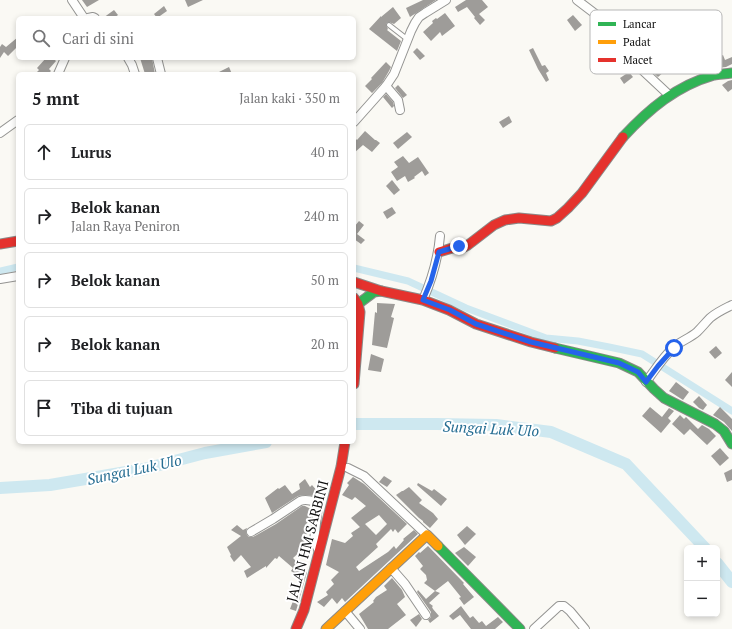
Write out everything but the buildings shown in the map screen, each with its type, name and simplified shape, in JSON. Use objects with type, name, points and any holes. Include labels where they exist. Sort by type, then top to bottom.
[{"type":"main road","points":[[439,252],[468,245],[494,225],[505,220],[519,218],[544,222],[557,218],[582,193],[620,141],[637,122],[669,95],[691,83],[715,75],[732,73]]},
{"type":"main road","points":[[0,244],[16,241]]},
{"type":"main road","points":[[356,283],[381,291],[423,300],[450,310],[476,324],[531,342],[619,363],[638,372],[646,382],[664,398],[715,424],[724,431],[731,442]]},
{"type":"main road","points":[[356,368],[360,312],[356,301],[374,292],[381,291]]},
{"type":"main road","name":"JALAN HM SARBINI","points":[[296,629],[304,610],[336,486],[345,444]]},
{"type":"main road","points":[[326,629],[427,535],[520,629]]},
{"type":"street","points":[[72,0],[83,16]]},
{"type":"street","points":[[356,120],[386,86],[394,74],[419,17],[446,0]]},
{"type":"street","points":[[577,0],[590,10]]},
{"type":"street","points":[[59,72],[64,60]]},
{"type":"street","points":[[129,60],[134,72]]},
{"type":"street","points":[[158,60],[160,72]]},
{"type":"street","points":[[647,74],[669,95]]},
{"type":"street","points":[[386,86],[398,100],[400,110]]},
{"type":"street","points":[[0,133],[16,121]]},
{"type":"street","points":[[423,300],[431,281],[439,252],[440,236]]},
{"type":"street","points":[[0,279],[16,276]]},
{"type":"street","points":[[646,382],[666,355],[681,341],[689,338],[697,332],[719,310],[732,305]]},
{"type":"street","points":[[348,468],[364,476],[427,535]]},
{"type":"street","points":[[251,532],[300,501],[304,500],[314,502],[317,503],[318,506],[314,541],[319,551]]},
{"type":"street","points":[[391,568],[405,584],[426,615]]},
{"type":"street","points":[[534,629],[559,606],[564,606],[585,629]]},
{"type":"street","points":[[345,611],[360,629]]},
{"type":"lane","points":[[389,25],[408,40]]},
{"type":"waterway","points":[[0,271],[16,267]]},
{"type":"waterway","points":[[356,268],[408,281],[466,308],[546,338],[578,341],[642,354],[732,411]]},
{"type":"waterway","name":"Sungai Luk Ulo","points":[[356,424],[496,425],[551,432],[626,464],[702,545]]},
{"type":"waterway","name":"Sungai Luk Ulo","points":[[0,488],[50,485],[144,469],[205,453],[255,444]]},
{"type":"waterway","name":"Sungai Luk Ulo","points":[[720,567],[732,582]]},
{"type":"traffic: fast","points":[[623,137],[653,108],[675,92],[687,85],[714,75],[732,73]]},
{"type":"traffic: fast","points":[[358,304],[374,292],[381,291]]},
{"type":"traffic: fast","points":[[555,348],[619,363],[638,372],[664,398],[715,424],[724,431],[732,444]]},
{"type":"traffic: fast","points":[[438,546],[520,629]]},
{"type":"traffic: slow","points":[[326,629],[427,535],[438,546]]},
{"type":"traffic: jam","points":[[439,252],[459,246],[464,247],[494,225],[505,220],[519,218],[551,221],[557,218],[582,193],[623,137]]},
{"type":"traffic: jam","points":[[0,244],[16,241]]},
{"type":"traffic: jam","points":[[356,283],[381,291],[423,300],[449,310],[476,324],[531,342],[555,348]]},
{"type":"traffic: jam","points":[[356,301],[360,312],[356,360]]},
{"type":"traffic: jam","points":[[296,629],[304,610],[341,467],[345,444]]},
{"type":"route","points":[[459,246],[439,252],[431,281],[423,300],[450,310],[476,324],[531,342],[619,363],[638,372],[646,382],[666,355],[674,348]]}]
